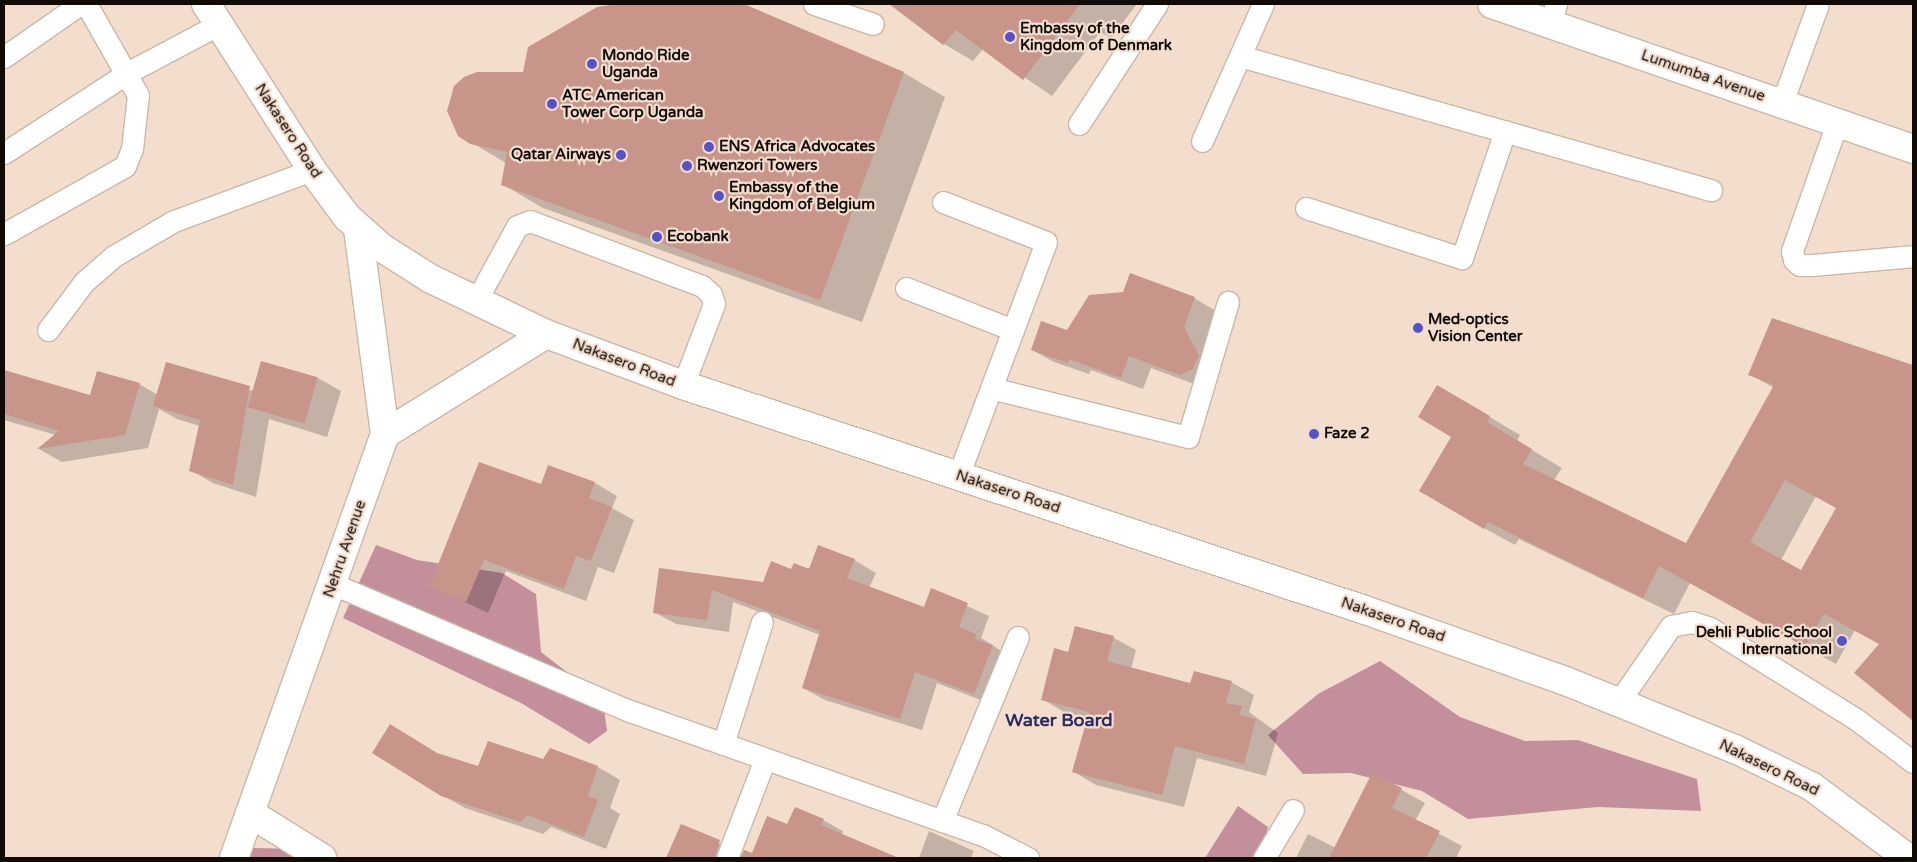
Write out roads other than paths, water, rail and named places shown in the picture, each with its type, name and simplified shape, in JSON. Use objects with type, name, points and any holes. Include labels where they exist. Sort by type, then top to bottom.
[{"type":"street","name":"Lumumba Avenue","points":[[1492,4],[1553,14],[1782,103],[1913,149]]},
{"type":"street","name":"Nakasero Road","points":[[212,10],[312,170],[336,203],[358,228],[406,264],[476,301],[546,334],[683,386],[1365,610],[1618,703],[1735,749],[1811,786],[1908,858]]},
{"type":"street","name":"Nehru Avenue","points":[[234,858],[385,434],[358,228]]},
{"type":"street","points":[[385,434],[546,334]]},
{"type":"street","points":[[250,813],[322,858]]},
{"type":"lane","points":[[4,57],[80,4]]},
{"type":"lane","points":[[4,234],[125,166],[132,149],[138,96],[127,73],[86,4]]},
{"type":"lane","points":[[814,4],[873,24]]},
{"type":"lane","points":[[1079,124],[1157,4]]},
{"type":"lane","points":[[1202,141],[1263,4]]},
{"type":"lane","points":[[1782,103],[1818,4]]},
{"type":"lane","points":[[4,153],[127,73],[212,10]]},
{"type":"lane","points":[[1240,56],[1711,190]]},
{"type":"lane","points":[[1837,123],[1792,251],[1794,260],[1800,265],[1811,265],[1913,256]]},
{"type":"lane","points":[[1306,208],[1462,258],[1505,131]]},
{"type":"lane","points":[[48,330],[84,282],[114,256],[174,221],[312,170]]},
{"type":"lane","points":[[943,202],[1046,242],[958,476]]},
{"type":"lane","points":[[476,301],[517,226],[530,221],[702,286],[711,294],[714,304],[683,386]]},
{"type":"lane","points":[[906,288],[1013,330]]},
{"type":"lane","points":[[991,388],[1188,437],[1228,302]]},
{"type":"lane","points":[[333,584],[630,711],[983,835],[1028,858]]},
{"type":"lane","points":[[724,744],[762,622]]},
{"type":"lane","points":[[1618,703],[1671,626],[1692,622],[1710,628],[1858,720],[1913,762]]},
{"type":"lane","points":[[942,821],[1018,637]]},
{"type":"lane","points":[[728,858],[765,759]]},
{"type":"lane","points":[[1264,858],[1293,810]]},
{"type":"place","name":"Embassy of the Kingdom of Denmark","points":[[1010,37]]},
{"type":"place","name":"Mondo Ride Uganda","points":[[592,64]]},
{"type":"place","name":"ATC American Tower Corp Uganda","points":[[552,104]]},
{"type":"place","name":"ENS Africa Advocates","points":[[709,147]]},
{"type":"place","name":"Qatar Airways","points":[[621,155]]},
{"type":"place","name":"Rwenzori Towers","points":[[687,166]]},
{"type":"place","name":"Embassy of the Kingdom of Belgium","points":[[719,196]]},
{"type":"place","name":"Ecobank","points":[[657,237]]},
{"type":"place","name":"Med-optics Vision Center","points":[[1418,328]]},
{"type":"place","name":"Faze 2","points":[[1314,434]]},
{"type":"place","name":"Dehli Public School International","points":[[1842,641]]},
{"type":"district","name":"Water Board","points":[[1059,720]]}]
